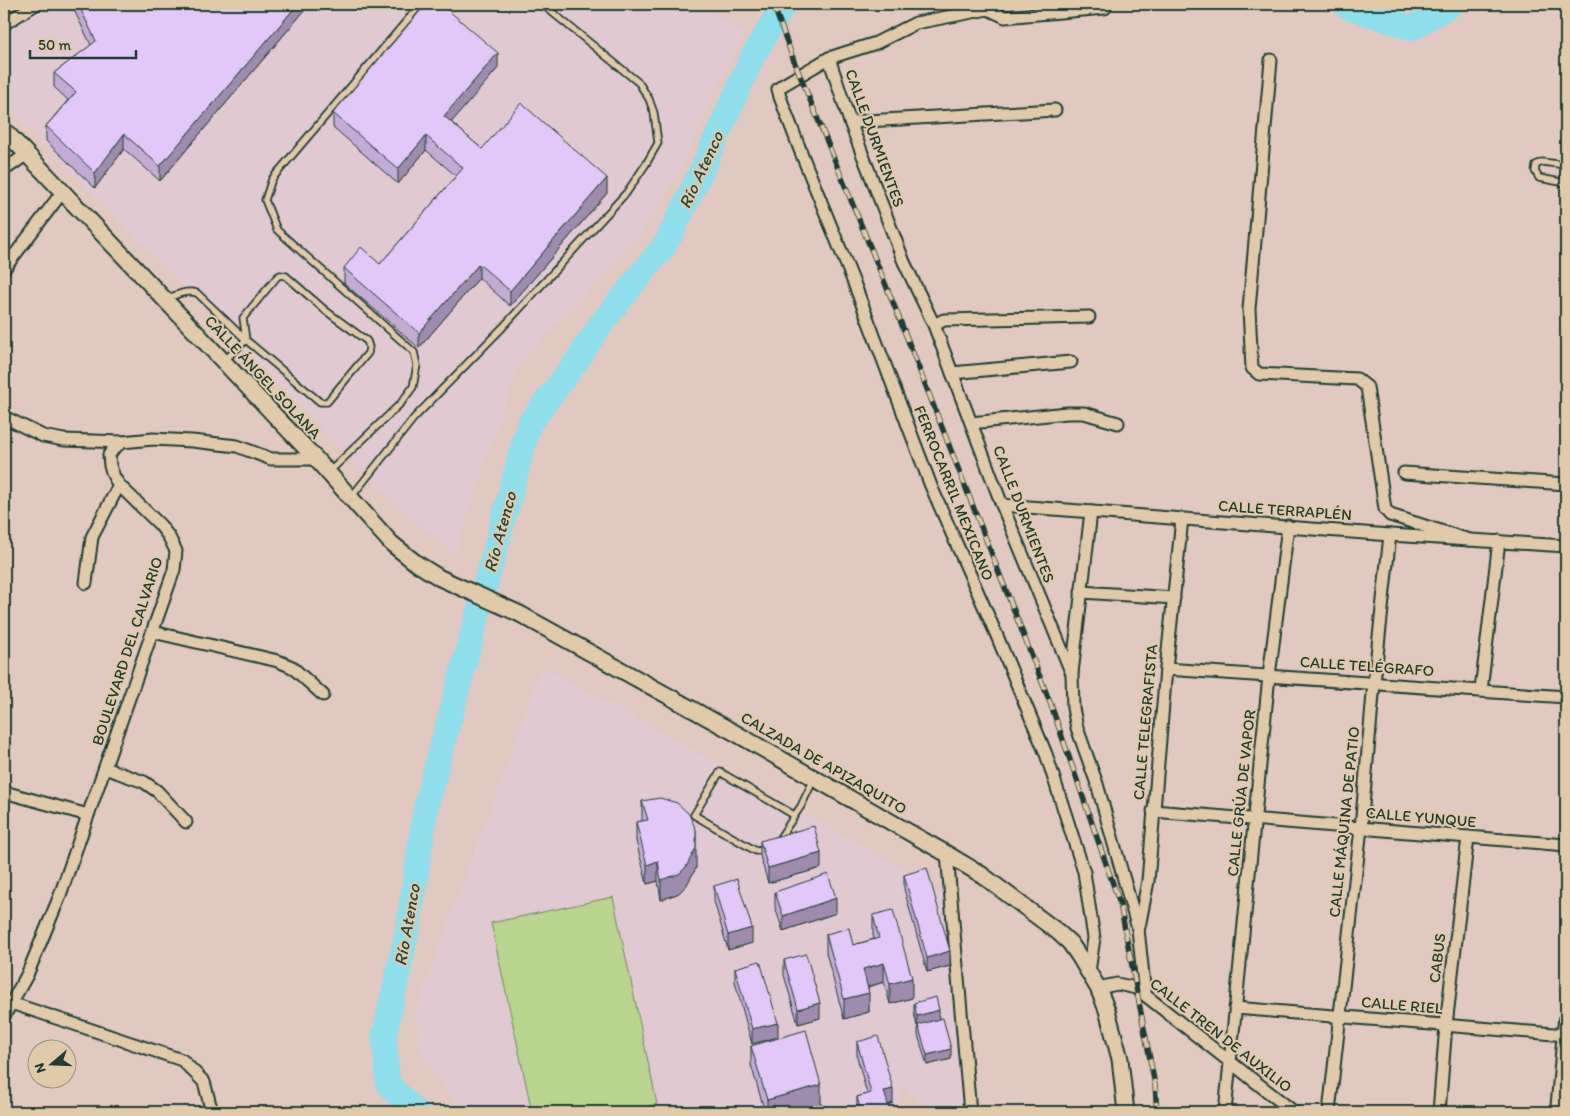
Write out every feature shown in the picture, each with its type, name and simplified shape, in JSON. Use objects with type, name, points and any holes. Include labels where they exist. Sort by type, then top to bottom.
[{"type":"main road","name":"CALLE ÁNGEL SOLANA","points":[[4,130],[316,459],[391,543],[416,563],[440,578],[520,614]]},
{"type":"main road","name":"CALZADA DE APIZAQUITO","points":[[520,614],[737,734],[947,854],[982,875],[1058,932],[1070,943],[1089,972],[1107,1010],[1120,1059],[1126,1112]]},
{"type":"street","points":[[4,24],[36,4]]},
{"type":"street","points":[[829,58],[876,43],[916,23],[989,6],[1005,17],[1079,7],[1105,8]]},
{"type":"street","name":"CALLE DURMIENTES","points":[[829,58],[850,122],[904,262],[934,325],[1002,505],[1072,674],[1073,708],[1077,728],[1097,784],[1138,929],[1145,994]]},
{"type":"street","name":"FERROCARRIL MEXICANO","points":[[829,58],[783,85],[778,89],[780,97],[854,283],[931,486],[997,636],[1046,754],[1084,872],[1094,938],[1089,972]]},
{"type":"street","points":[[1271,60],[1249,309],[1252,368],[1259,374],[1357,379],[1366,387],[1385,509],[1390,516],[1469,540]]},
{"type":"street","points":[[850,122],[1055,110]]},
{"type":"street","points":[[4,170],[27,154]]},
{"type":"street","points":[[4,269],[63,191]]},
{"type":"street","points":[[934,325],[944,320],[1090,317]]},
{"type":"street","points":[[952,373],[1071,362]]},
{"type":"street","points":[[971,423],[1084,413],[1118,423]]},
{"type":"street","points":[[4,417],[43,436],[64,440],[122,442],[153,439],[192,441],[238,446],[270,459],[316,459]]},
{"type":"street","name":"BOULEVARD DEL CALVARIO","points":[[4,1016],[31,967],[59,898],[174,570],[176,551],[169,537],[119,485],[114,477],[109,455],[122,442]]},
{"type":"street","points":[[1404,473],[1566,484]]},
{"type":"street","points":[[86,583],[92,537],[119,485]]},
{"type":"street","name":"CALLE TERRAPLÉN","points":[[1002,505],[1390,535],[1566,546]]},
{"type":"street","points":[[1072,674],[1091,512]]},
{"type":"street","name":"CALLE TELEGRAFISTA","points":[[1138,929],[1148,881],[1166,669],[1182,519]]},
{"type":"street","name":"CALLE GRÚA DE VAPOR","points":[[1225,1112],[1256,820],[1269,676],[1288,526]]},
{"type":"street","name":"CALLE MÁQUINA DE PATIO","points":[[1330,1112],[1390,535]]},
{"type":"street","points":[[1481,690],[1499,541]]},
{"type":"street","points":[[1082,592],[1174,598]]},
{"type":"street","points":[[153,632],[292,667],[323,696]]},
{"type":"street","name":"CALLE TELÉGRAFO","points":[[1166,669],[1566,697]]},
{"type":"street","points":[[105,768],[144,782],[158,791],[186,822]]},
{"type":"street","points":[[4,792],[88,815]]},
{"type":"street","name":"CALLE YUNQUE","points":[[1153,811],[1566,845]]},
{"type":"street","name":"CABUS","points":[[1438,1112],[1468,837]]},
{"type":"street","points":[[947,854],[970,1112]]},
{"type":"street","name":"CALLE TREN DE AUXILIO","points":[[1098,988],[1117,984],[1136,988],[1294,1112]]},
{"type":"street","points":[[11,1004],[182,1060],[204,1082],[212,1112]]},
{"type":"street","name":"CALLE RIEL","points":[[1235,1008],[1566,1035]]},
{"type":"street","points":[[1558,1112],[1566,1020]]},
{"type":"lane","points":[[328,473],[401,404],[413,387],[417,365],[414,352],[277,230],[265,200],[272,179],[421,4]]},
{"type":"lane","points":[[351,498],[414,418],[503,327],[627,192],[658,143],[654,113],[649,99],[639,83],[542,4]]},
{"type":"lane","points":[[1566,165],[1542,162],[1536,165],[1535,171],[1539,178],[1564,183],[1566,173]]},
{"type":"lane","points":[[166,299],[183,292],[197,293],[246,340],[320,402],[327,402],[368,353],[369,346],[367,341],[326,311],[286,276],[280,275],[243,318],[246,340]]},
{"type":"lane","points":[[224,361],[246,340]]},
{"type":"lane","points":[[794,815],[720,772],[694,816],[756,851],[770,849],[801,806],[814,778]]},
{"type":"shaded area","points":[[40,4],[698,4],[745,33],[714,93],[682,166],[641,234],[517,368],[455,553],[394,503],[4,103],[4,26]]},
{"type":"shaded area","points":[[543,666],[947,894],[963,1112],[929,1112],[902,1086],[898,1112],[462,1112],[419,1051],[417,1009]]},
{"type":"green space","points":[[613,897],[657,1104],[621,1112],[532,1112],[491,923]]},
{"type":"building","points":[[78,4],[298,4],[160,166],[124,134],[95,173],[46,126],[76,92],[54,73],[96,41]]},
{"type":"building","points":[[426,4],[441,4],[498,53],[444,116],[482,149],[521,103],[607,178],[510,291],[479,264],[419,333],[344,268],[361,247],[380,264],[463,168],[426,136],[398,169],[333,113]]},
{"type":"building","points":[[660,798],[677,803],[689,814],[696,830],[696,848],[686,867],[679,874],[661,880],[658,861],[647,865],[636,822],[648,820],[642,801]]},
{"type":"building","points":[[814,826],[821,853],[768,868],[760,841]]},
{"type":"building","points":[[927,868],[950,951],[927,958],[904,875]]},
{"type":"building","points":[[828,874],[836,898],[783,916],[775,892]]},
{"type":"building","points":[[737,879],[752,928],[728,935],[714,886]]},
{"type":"building","points":[[893,910],[912,978],[890,984],[884,963],[863,969],[869,993],[844,999],[826,934],[849,928],[853,945],[879,938],[873,915]]},
{"type":"building","points":[[806,954],[820,1003],[798,1009],[784,960]]},
{"type":"building","points":[[760,961],[778,1023],[752,1029],[735,968]]},
{"type":"building","points":[[936,997],[939,1010],[917,1016],[914,1003]]},
{"type":"building","points":[[943,1018],[951,1049],[927,1055],[918,1025]]},
{"type":"building","points":[[806,1030],[821,1085],[767,1100],[751,1046]]},
{"type":"building","points":[[878,1036],[893,1089],[884,1091],[890,1112],[861,1112],[857,1097],[871,1093],[857,1042]]},
{"type":"waterway","name":"Río Atenco","points":[[416,1112],[388,1084],[384,1036],[409,923],[426,806],[529,424],[576,362],[600,325],[667,242],[753,56],[784,4]]},
{"type":"waterway","points":[[1345,4],[1346,6],[1412,28],[1452,4]]},
{"type":"railway","points":[[773,4],[794,61],[894,305],[1051,705],[1120,904],[1155,1085],[1157,1112]]}]
